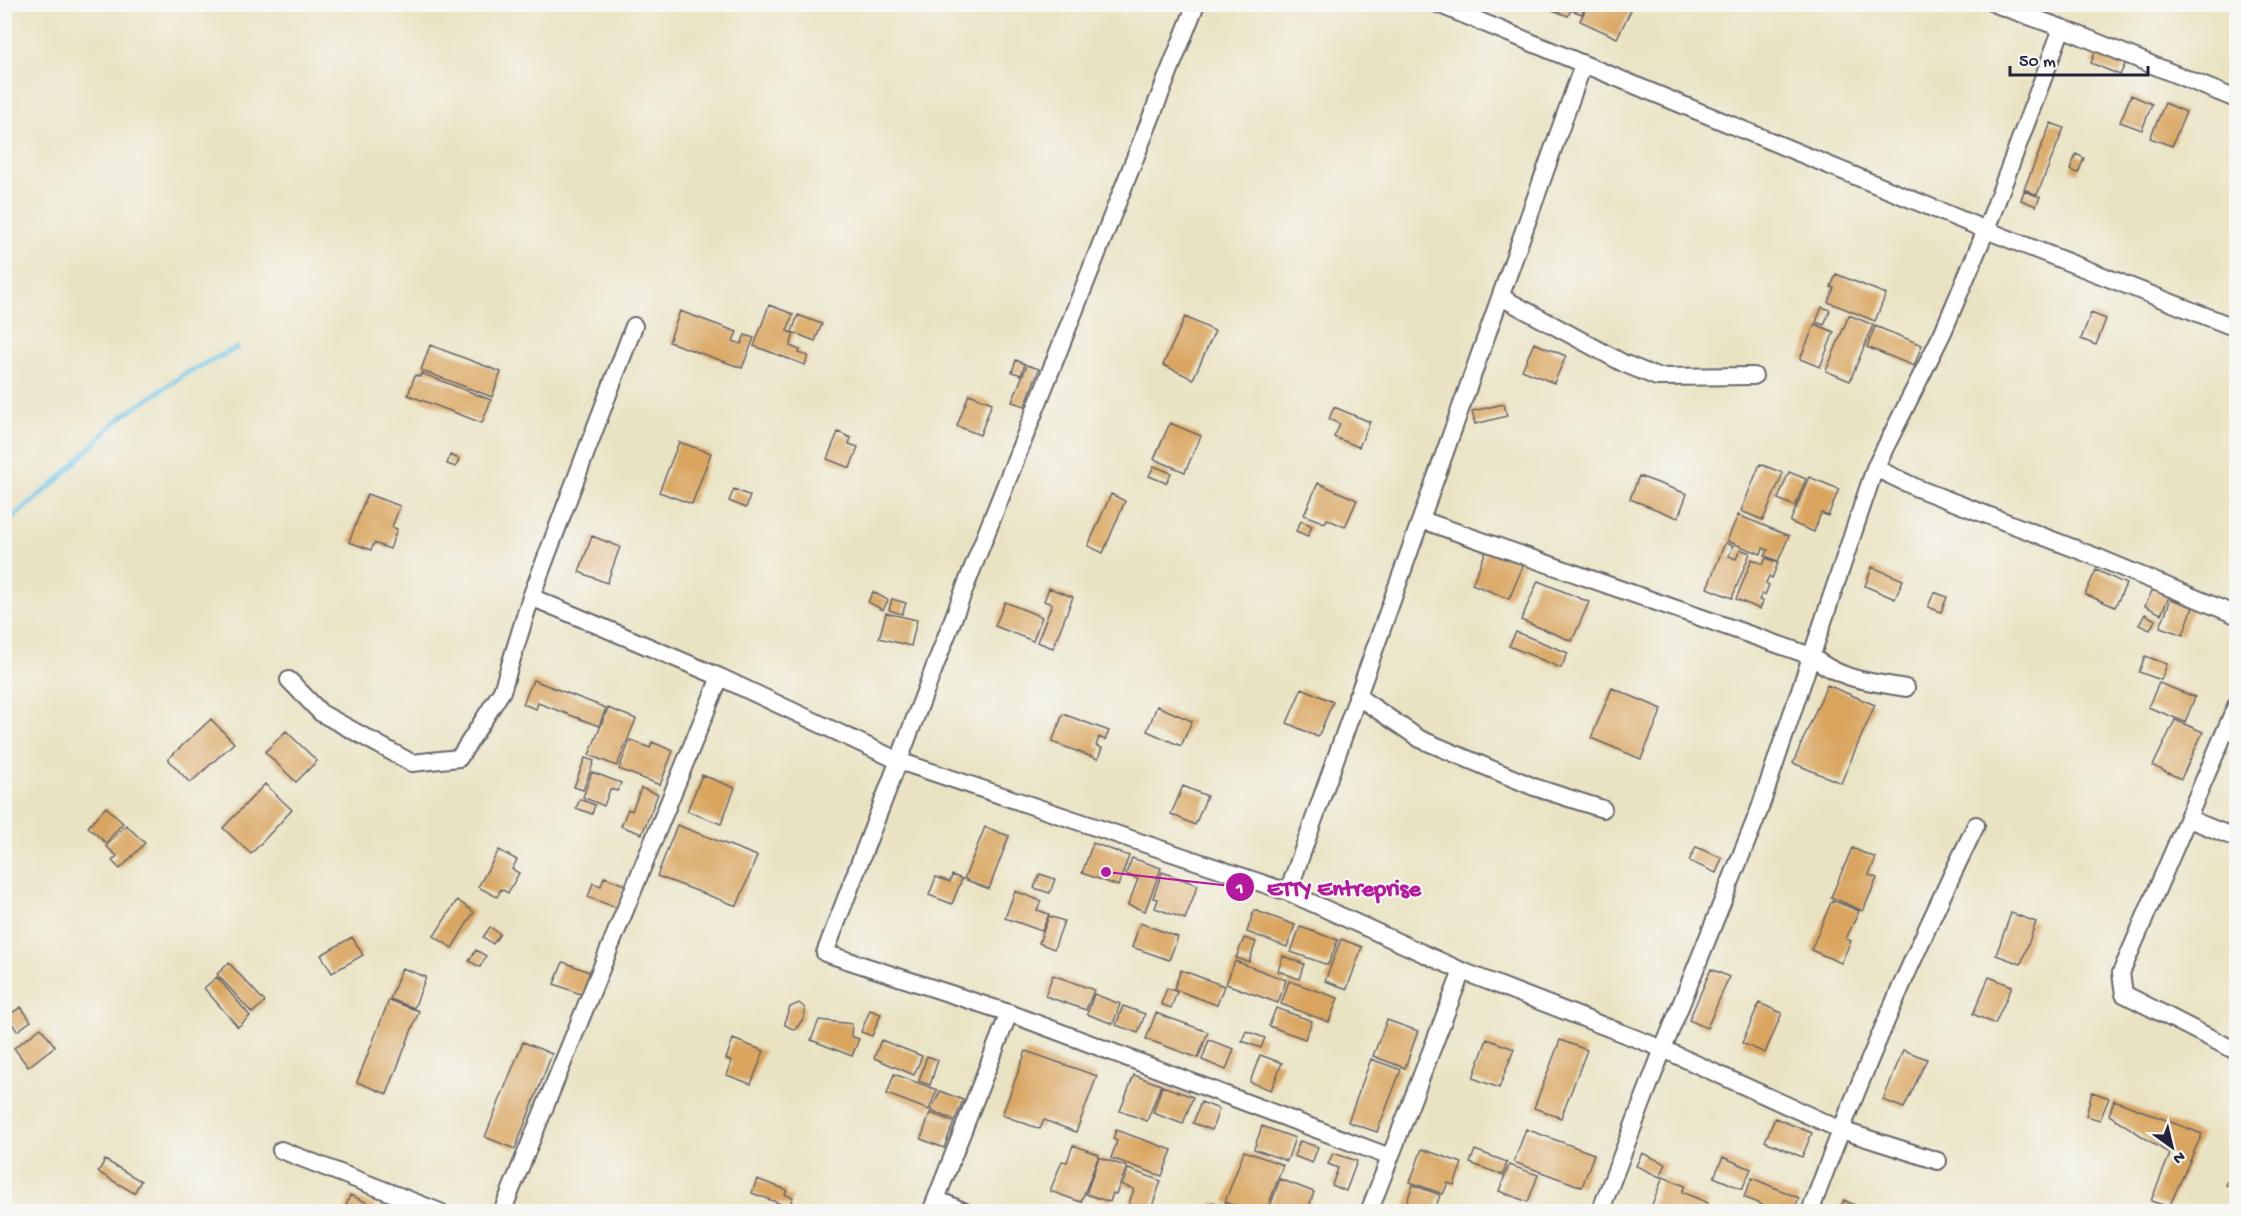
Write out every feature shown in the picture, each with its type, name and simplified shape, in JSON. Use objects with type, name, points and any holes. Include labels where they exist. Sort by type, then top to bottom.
[{"type":"street","points":[[1196,4],[970,572],[825,953],[1009,1014],[1390,1157]]},
{"type":"street","points":[[1438,4],[1986,230],[2236,328]]},
{"type":"street","points":[[1995,4],[2062,28],[2236,99]]},
{"type":"street","points":[[1600,1212],[1663,1048],[1759,811],[1875,468],[1943,332],[1986,230],[2062,28]]},
{"type":"street","points":[[1287,892],[1583,65]]},
{"type":"street","points":[[1501,297],[1623,363],[1657,376],[1754,376]]},
{"type":"street","points":[[289,680],[321,713],[412,763],[459,758],[502,691],[531,597],[634,326]]},
{"type":"street","points":[[1875,468],[1917,488],[2094,556],[2236,615]]},
{"type":"street","points":[[1422,520],[1811,656],[1826,668],[1843,676],[1906,688]]},
{"type":"street","points":[[531,597],[720,677],[899,761],[1287,892],[1462,970],[1663,1048],[1841,1130],[1938,1161]]},
{"type":"street","points":[[502,1212],[720,677]]},
{"type":"street","points":[[1357,696],[1420,739],[1534,787],[1603,809]]},
{"type":"street","points":[[2236,706],[2121,973],[2124,994],[2236,1051]]},
{"type":"street","points":[[2189,819],[2236,838]]},
{"type":"street","points":[[1810,1212],[1841,1130],[1941,896],[1976,825]]},
{"type":"street","points":[[1369,1212],[1462,970]]},
{"type":"street","points":[[965,1212],[934,1205],[1009,1014]]},
{"type":"street","points":[[281,1150],[440,1212]]},
{"type":"building","points":[[1554,4],[1586,4],[1582,14],[1571,10],[1568,16],[1552,10]]},
{"type":"building","points":[[1588,4],[1634,4],[1617,38],[1580,21]]},
{"type":"building","points":[[2096,50],[2126,62],[2120,75],[2091,63]]},
{"type":"building","points":[[2131,95],[2152,104],[2142,130],[2120,122]]},
{"type":"building","points":[[2165,103],[2186,112],[2172,146],[2150,138]]},
{"type":"building","points":[[2051,123],[2064,128],[2037,195],[2024,189]]},
{"type":"building","points":[[2076,154],[2084,158],[2078,173],[2070,170]]},
{"type":"building","points":[[2024,191],[2040,197],[2036,206],[2021,200]]},
{"type":"building","points":[[1836,274],[1886,294],[1875,321],[1828,302],[1834,288],[1831,287]]},
{"type":"building","points":[[769,305],[793,314],[787,331],[794,334],[790,346],[808,356],[805,365],[754,346]]},
{"type":"building","points":[[1822,307],[1830,310],[1824,325],[1816,322]]},
{"type":"building","points":[[680,311],[737,332],[733,341],[741,344],[745,335],[754,338],[742,368],[669,342]]},
{"type":"building","points":[[2091,313],[2106,319],[2096,345],[2081,339]]},
{"type":"building","points":[[798,315],[822,324],[815,341],[792,332]]},
{"type":"building","points":[[1849,315],[1873,325],[1850,381],[1826,371]]},
{"type":"building","points":[[1185,317],[1215,331],[1193,379],[1163,365]]},
{"type":"building","points":[[1815,324],[1834,332],[1820,367],[1800,359]]},
{"type":"building","points":[[1875,326],[1922,345],[1914,366],[1867,347]]},
{"type":"building","points":[[1534,343],[1566,356],[1554,383],[1522,370]]},
{"type":"building","points":[[430,345],[501,372],[492,397],[421,370]]},
{"type":"building","points":[[1016,360],[1025,364],[1021,375],[1012,372]]},
{"type":"building","points":[[1027,365],[1039,369],[1025,406],[1012,402]]},
{"type":"building","points":[[421,373],[491,400],[482,423],[408,395],[415,375],[420,377]]},
{"type":"building","points":[[969,394],[992,403],[980,435],[957,426]]},
{"type":"building","points":[[1504,404],[1507,416],[1475,424],[1472,411]]},
{"type":"building","points":[[1334,407],[1370,422],[1359,447],[1334,437],[1340,424],[1329,419]]},
{"type":"building","points":[[1170,423],[1201,436],[1185,472],[1154,459]]},
{"type":"building","points":[[838,432],[851,438],[849,444],[858,447],[850,468],[827,459]]},
{"type":"building","points":[[679,442],[711,453],[692,504],[659,492]]},
{"type":"building","points":[[450,455],[459,459],[456,467],[447,464]]},
{"type":"building","points":[[1760,464],[1783,473],[1763,520],[1741,511]]},
{"type":"building","points":[[1154,466],[1171,473],[1166,483],[1149,476]]},
{"type":"building","points":[[1789,472],[1806,479],[1795,506],[1778,499]]},
{"type":"building","points":[[1639,476],[1687,494],[1678,518],[1630,499]]},
{"type":"building","points":[[1809,477],[1839,489],[1828,516],[1821,513],[1814,532],[1790,522]]},
{"type":"building","points":[[1318,483],[1357,500],[1345,527],[1327,519],[1325,523],[1304,515]]},
{"type":"building","points":[[734,489],[750,496],[746,508],[729,501]]},
{"type":"building","points":[[367,494],[400,506],[392,527],[397,529],[390,549],[374,543],[371,550],[349,542]]},
{"type":"building","points":[[1111,494],[1125,501],[1103,553],[1088,546]]},
{"type":"building","points":[[1738,515],[1789,536],[1778,561],[1765,556],[1768,550],[1763,548],[1761,554],[1727,541]]},
{"type":"building","points":[[1301,521],[1312,526],[1308,536],[1296,531]]},
{"type":"building","points":[[592,536],[620,547],[607,583],[579,572]]},
{"type":"building","points":[[1725,543],[1733,546],[1729,556],[1736,559],[1740,549],[1750,553],[1732,598],[1707,588]]},
{"type":"building","points":[[1487,549],[1524,564],[1509,599],[1472,584]]},
{"type":"building","points":[[1766,558],[1778,563],[1772,578],[1769,576],[1766,583],[1769,585],[1765,595],[1762,594],[1759,600],[1763,601],[1760,609],[1736,599],[1752,559],[1763,564]]},
{"type":"building","points":[[1872,567],[1903,580],[1895,599],[1865,586]]},
{"type":"building","points":[[2096,570],[2126,584],[2115,607],[2085,594]]},
{"type":"building","points":[[1538,581],[1589,602],[1572,641],[1521,620]]},
{"type":"building","points":[[1049,588],[1073,597],[1053,648],[1037,642],[1052,604],[1044,601]]},
{"type":"building","points":[[2153,589],[2169,597],[2161,614],[2145,606]]},
{"type":"building","points":[[873,592],[888,600],[883,610],[868,602]]},
{"type":"building","points":[[1934,592],[1947,597],[1941,612],[1928,607]]},
{"type":"building","points":[[892,599],[906,603],[902,614],[889,610]]},
{"type":"building","points":[[2171,599],[2193,607],[2183,635],[2160,627]]},
{"type":"building","points":[[1005,602],[1042,617],[1033,641],[995,626]]},
{"type":"building","points":[[886,613],[917,620],[911,646],[879,638]]},
{"type":"building","points":[[2145,614],[2155,620],[2150,630],[2139,625]]},
{"type":"building","points":[[1516,632],[1568,653],[1561,668],[1509,646]]},
{"type":"building","points":[[2145,656],[2167,664],[2161,680],[2139,672]]},
{"type":"building","points":[[533,680],[606,708],[599,726],[538,703],[536,709],[523,704]]},
{"type":"building","points":[[2159,683],[2195,697],[2185,722],[2148,707]]},
{"type":"building","points":[[1827,685],[1875,705],[1841,783],[1793,763]]},
{"type":"building","points":[[1302,688],[1333,702],[1318,737],[1287,723]]},
{"type":"building","points":[[1612,688],[1662,709],[1641,759],[1591,738]]},
{"type":"building","points":[[1157,706],[1192,721],[1181,746],[1147,731]]},
{"type":"building","points":[[608,708],[636,719],[617,766],[589,755]]},
{"type":"building","points":[[1063,714],[1109,731],[1105,740],[1099,737],[1096,746],[1102,748],[1098,759],[1052,742]]},
{"type":"building","points":[[211,719],[234,743],[190,783],[168,759]]},
{"type":"building","points":[[2175,720],[2203,732],[2181,779],[2153,766]]},
{"type":"building","points":[[286,731],[317,761],[296,782],[265,752]]},
{"type":"building","points":[[630,740],[650,748],[652,742],[673,751],[660,785],[619,769]]},
{"type":"building","points":[[585,758],[594,761],[583,790],[574,787]]},
{"type":"building","points":[[592,772],[621,783],[617,791],[610,789],[604,806],[583,797]]},
{"type":"building","points":[[702,775],[735,788],[721,824],[687,811]]},
{"type":"building","points":[[265,784],[292,810],[251,854],[223,828]]},
{"type":"building","points":[[1183,786],[1207,796],[1195,825],[1171,814]]},
{"type":"building","points":[[641,788],[658,794],[642,834],[621,826],[628,809],[632,811]]},
{"type":"building","points":[[580,799],[595,805],[592,814],[576,808]]},
{"type":"building","points":[[106,807],[123,823],[106,843],[88,827]]},
{"type":"building","points":[[126,825],[145,843],[120,869],[112,861],[117,856],[106,846]]},
{"type":"building","points":[[677,825],[757,856],[737,906],[657,876]]},
{"type":"building","points":[[985,827],[1009,836],[989,889],[964,879]]},
{"type":"building","points":[[1093,843],[1129,856],[1118,886],[1082,873]]},
{"type":"building","points":[[1696,847],[1722,858],[1716,873],[1689,861]]},
{"type":"building","points":[[1852,848],[1876,858],[1869,875],[1877,878],[1863,911],[1831,897]]},
{"type":"building","points":[[499,850],[517,860],[512,869],[519,873],[508,893],[501,889],[497,897],[478,887]]},
{"type":"building","points":[[1132,858],[1161,868],[1145,911],[1128,905],[1138,879],[1126,874]]},
{"type":"building","points":[[1162,872],[1198,885],[1185,919],[1155,908],[1158,899],[1153,898]]},
{"type":"building","points":[[1040,874],[1055,879],[1050,893],[1034,888]]},
{"type":"building","points":[[952,875],[962,879],[952,904],[929,895],[936,877],[950,882]]},
{"type":"building","points":[[604,877],[625,885],[617,908],[588,897],[593,883],[601,886]]},
{"type":"building","points":[[1015,891],[1041,901],[1037,910],[1049,914],[1042,931],[1005,918]]},
{"type":"building","points":[[457,900],[474,912],[452,948],[434,936]]},
{"type":"building","points":[[1832,900],[1859,911],[1846,939],[1851,941],[1841,963],[1811,950]]},
{"type":"building","points":[[1254,910],[1295,925],[1287,947],[1247,932]]},
{"type":"building","points":[[2011,913],[2036,922],[2021,964],[1996,955]]},
{"type":"building","points":[[1049,916],[1064,921],[1054,949],[1039,943]]},
{"type":"building","points":[[1140,923],[1178,937],[1169,960],[1132,947]]},
{"type":"building","points":[[490,927],[500,934],[493,944],[483,937]]},
{"type":"building","points":[[1300,927],[1338,940],[1328,965],[1291,952]]},
{"type":"building","points":[[352,937],[363,955],[332,973],[321,955]]},
{"type":"building","points":[[1244,938],[1256,942],[1249,962],[1236,958]]},
{"type":"building","points":[[1341,939],[1362,947],[1347,989],[1325,981]]},
{"type":"building","points":[[476,950],[486,956],[480,967],[469,961]]},
{"type":"building","points":[[1283,956],[1304,964],[1299,979],[1278,971]]},
{"type":"building","points":[[1235,961],[1286,980],[1278,1003],[1226,984]]},
{"type":"building","points":[[563,962],[592,973],[583,995],[554,984]]},
{"type":"building","points":[[229,963],[265,1002],[252,1013],[217,974]]},
{"type":"building","points":[[402,968],[426,977],[414,1008],[390,999]]},
{"type":"building","points":[[1711,969],[1729,977],[1707,1028],[1689,1020]]},
{"type":"building","points":[[1181,970],[1224,986],[1217,1005],[1174,989]]},
{"type":"building","points":[[1053,975],[1094,990],[1086,1010],[1045,996]]},
{"type":"building","points":[[217,977],[250,1016],[238,1027],[204,988]]},
{"type":"building","points":[[1989,977],[2012,986],[1995,1024],[1973,1014]]},
{"type":"building","points":[[1289,981],[1338,998],[1329,1022],[1281,1004]]},
{"type":"building","points":[[1167,988],[1177,992],[1171,1008],[1161,1004]]},
{"type":"building","points":[[1094,994],[1120,1004],[1113,1024],[1087,1014]]},
{"type":"building","points":[[389,1000],[419,1011],[387,1094],[357,1082]]},
{"type":"building","points":[[799,1003],[805,1008],[805,1012],[795,1030],[785,1025],[786,1017],[790,1007]]},
{"type":"building","points":[[1759,1003],[1782,1013],[1765,1053],[1742,1043]]},
{"type":"building","points":[[1123,1006],[1145,1014],[1138,1033],[1116,1025]]},
{"type":"building","points":[[21,1007],[31,1021],[17,1031],[7,1016]]},
{"type":"building","points":[[1276,1008],[1312,1021],[1305,1039],[1269,1026]]},
{"type":"building","points":[[870,1010],[881,1014],[872,1036],[861,1032]]},
{"type":"building","points":[[1156,1013],[1208,1032],[1198,1058],[1146,1039]]},
{"type":"building","points":[[819,1020],[852,1024],[851,1036],[859,1039],[852,1056],[811,1040]]},
{"type":"building","points":[[1387,1020],[1418,1031],[1405,1068],[1373,1056]]},
{"type":"building","points":[[41,1028],[55,1046],[28,1067],[14,1048]]},
{"type":"building","points":[[1246,1031],[1265,1038],[1261,1048],[1242,1041]]},
{"type":"building","points":[[733,1039],[764,1051],[751,1084],[727,1075],[732,1061],[726,1059]]},
{"type":"building","points":[[1487,1039],[1514,1049],[1499,1088],[1473,1078]]},
{"type":"building","points":[[881,1040],[922,1056],[914,1075],[874,1058]]},
{"type":"building","points":[[1209,1040],[1234,1049],[1226,1070],[1202,1060]]},
{"type":"building","points":[[1560,1040],[1587,1050],[1561,1118],[1534,1108]]},
{"type":"building","points":[[523,1042],[552,1054],[515,1149],[485,1137]]},
{"type":"building","points":[[1903,1050],[1927,1059],[1904,1108],[1883,1100]]},
{"type":"building","points":[[1026,1051],[1097,1076],[1076,1132],[1044,1120],[1040,1129],[1002,1115]]},
{"type":"building","points":[[1260,1055],[1282,1063],[1271,1090],[1250,1082]]},
{"type":"building","points":[[927,1056],[938,1060],[930,1085],[919,1081]]},
{"type":"building","points":[[1371,1059],[1401,1070],[1377,1132],[1348,1122]]},
{"type":"building","points":[[894,1074],[937,1090],[929,1110],[887,1094]]},
{"type":"building","points":[[1134,1075],[1161,1085],[1147,1121],[1120,1111]]},
{"type":"building","points":[[1162,1086],[1193,1097],[1183,1124],[1153,1113]]},
{"type":"building","points":[[940,1091],[963,1100],[955,1120],[931,1111]]},
{"type":"building","points":[[2092,1092],[2109,1098],[2100,1120],[2086,1116]]},
{"type":"building","points":[[2114,1100],[2202,1134],[2169,1207],[2151,1201],[2170,1154],[2109,1115]]},
{"type":"building","points":[[1201,1102],[1219,1109],[1212,1130],[1193,1123]]},
{"type":"building","points":[[930,1113],[954,1122],[944,1148],[921,1139]]},
{"type":"building","points":[[1775,1118],[1812,1133],[1802,1157],[1765,1141]]},
{"type":"building","points":[[1262,1126],[1295,1138],[1287,1161],[1254,1149]]},
{"type":"building","points":[[1526,1129],[1594,1154],[1582,1187],[1514,1162]]},
{"type":"building","points":[[1116,1130],[1172,1150],[1162,1176],[1111,1158],[1117,1141],[1113,1139]]},
{"type":"building","points":[[1300,1141],[1318,1147],[1312,1163],[1294,1156]]},
{"type":"building","points":[[1073,1145],[1099,1155],[1081,1202],[1050,1191],[1062,1161],[1067,1162]]},
{"type":"building","points":[[1422,1149],[1462,1163],[1454,1185],[1448,1183],[1443,1194],[1410,1182]]},
{"type":"building","points":[[1475,1150],[1507,1162],[1503,1175],[1470,1163]]},
{"type":"building","points":[[1244,1151],[1283,1165],[1266,1212],[1251,1212],[1225,1202]]},
{"type":"building","points":[[1333,1153],[1357,1161],[1346,1191],[1332,1185],[1338,1168],[1328,1164]]},
{"type":"building","points":[[1642,1153],[1666,1164],[1660,1177],[1636,1166]]},
{"type":"building","points":[[1099,1157],[1127,1167],[1116,1194],[1113,1193],[1110,1202],[1086,1194]]},
{"type":"building","points":[[1723,1157],[1751,1169],[1742,1189],[1714,1177]]},
{"type":"building","points":[[2236,1158],[2236,1189],[2226,1185]]},
{"type":"building","points":[[105,1160],[141,1181],[134,1193],[98,1172]]},
{"type":"building","points":[[1509,1165],[1538,1175],[1528,1202],[1499,1191]]},
{"type":"building","points":[[1128,1169],[1161,1181],[1150,1212],[1126,1212],[1134,1189],[1122,1185]]},
{"type":"building","points":[[1663,1177],[1685,1186],[1682,1192],[1708,1203],[1704,1212],[1649,1212]]},
{"type":"building","points":[[1752,1178],[1799,1198],[1793,1212],[1777,1212],[1744,1197]]},
{"type":"building","points":[[757,1179],[787,1190],[785,1195],[793,1197],[789,1207],[752,1193]]},
{"type":"building","points":[[1280,1179],[1314,1192],[1307,1212],[1268,1212]]},
{"type":"building","points":[[1413,1185],[1440,1195],[1434,1212],[1403,1212]]},
{"type":"building","points":[[350,1195],[375,1206],[373,1212],[344,1212]]},
{"type":"building","points":[[1844,1200],[1858,1207],[1857,1212],[1838,1212]]},
{"type":"building","points":[[1213,1202],[1240,1211],[1240,1212],[1210,1212]]},
{"type":"waterway","points":[[4,525],[60,478],[120,418],[188,372],[237,348]]},
{"type":"place","name":"ETTY Entreprise","points":[[1106,872]]}]
